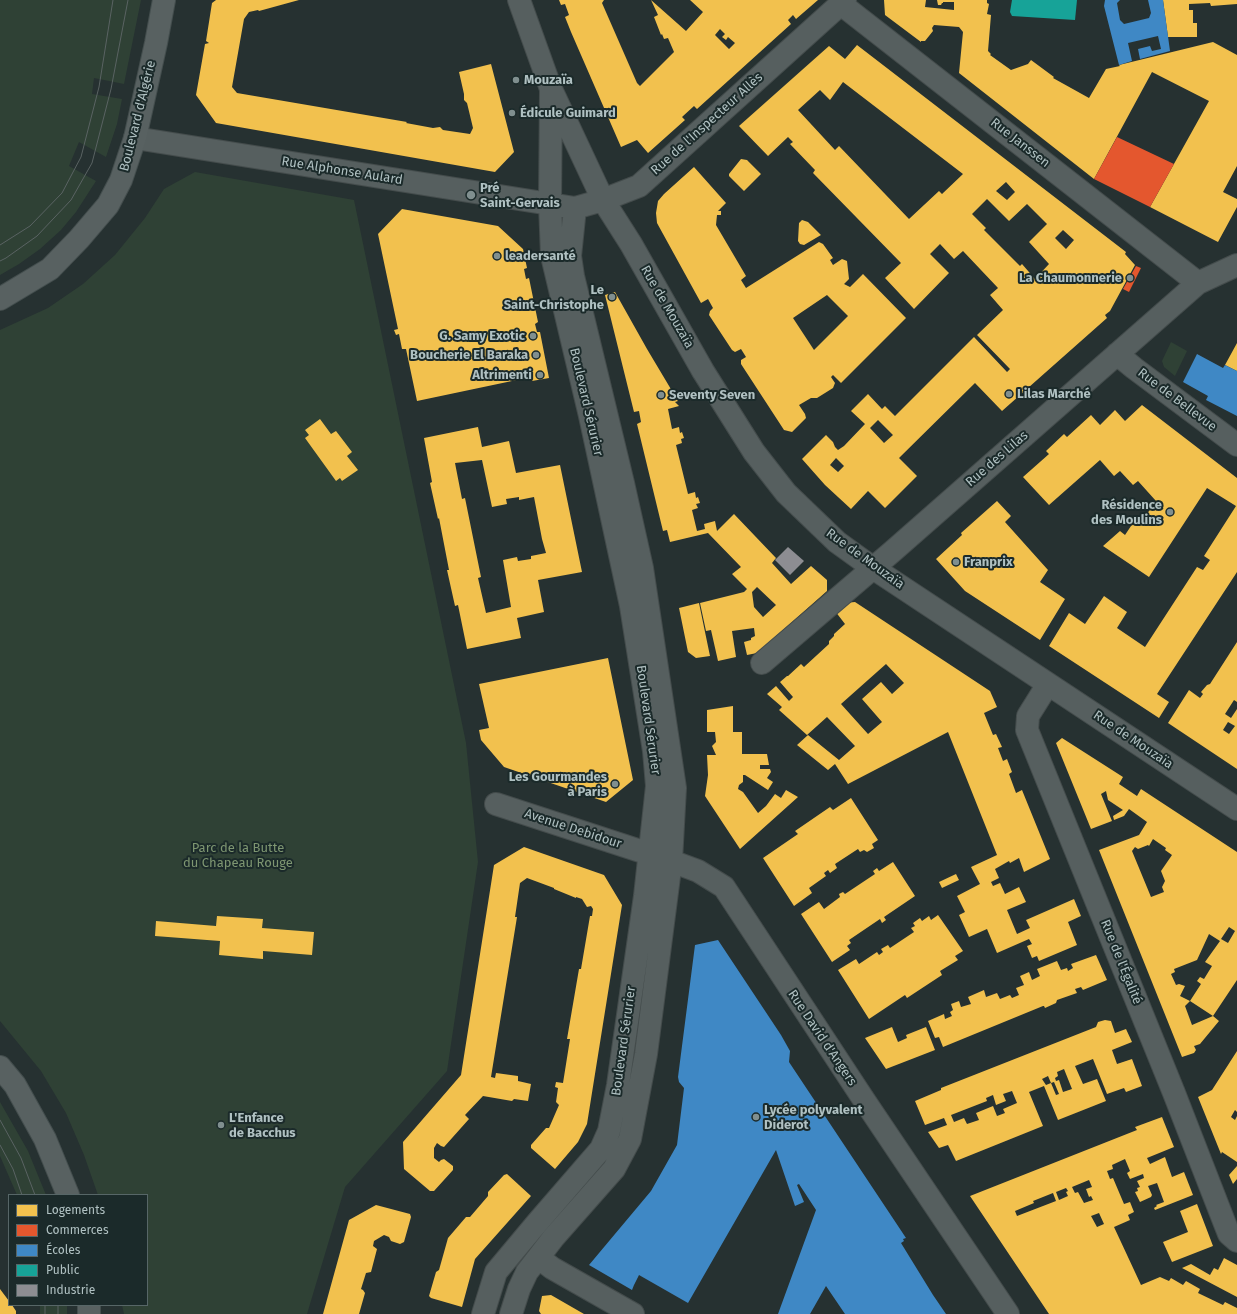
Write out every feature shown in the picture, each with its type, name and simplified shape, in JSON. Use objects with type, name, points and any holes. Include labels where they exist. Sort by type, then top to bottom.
[{"type":"main road","name":"Boulevard d'Algérie","points":[[0,299],[50,268],[79,239],[108,205],[121,180],[135,138],[164,0]]},
{"type":"main road","points":[[0,1066],[15,1085],[45,1139],[68,1194]]},
{"type":"street","name":"Boulevard Sérurier","points":[[519,0],[551,89],[603,200]]},
{"type":"street","name":"Rue de l'Inspecteur Allès","points":[[550,204],[575,208],[603,200],[639,186],[843,2]]},
{"type":"street","name":"Rue Janssen","points":[[843,2],[1198,283]]},
{"type":"street","name":"Boulevard Sérurier","points":[[483,1314],[496,1272],[601,1149],[609,1131],[618,1085],[650,854],[657,786],[654,752],[631,606],[590,416],[552,256],[550,204],[551,89]]},
{"type":"street","name":"Rue Alphonse Aulard","points":[[135,138],[550,204]]},
{"type":"street","name":"Rue de Mouzaïa","points":[[603,200],[631,244],[703,371],[754,452],[786,493],[837,542],[873,568],[1237,810]]},
{"type":"street","name":"Boulevard Sérurier","points":[[512,1314],[527,1272],[554,1237],[614,1169],[630,1139],[646,1054],[671,861],[675,788],[673,770],[642,568],[573,276],[570,256],[575,208]]},
{"type":"street","name":"Rue des Lilas","points":[[762,663],[873,568],[1198,283],[1237,265]]},
{"type":"street","name":"Rue de Bellevue","points":[[1117,354],[1237,444]]},
{"type":"street","name":"Rue de l'Égalité","points":[[1048,684],[1028,716],[1027,730],[1229,1234],[1237,1241]]},
{"type":"street","name":"Avenue Debidour","points":[[496,804],[650,854]]},
{"type":"street","name":"Rue David d'Angers","points":[[650,854],[698,871],[724,887],[860,1094],[1008,1314]]},
{"type":"street","points":[[539,1258],[552,1268],[633,1314]]},
{"type":"green space","points":[[0,0],[141,0],[124,84],[94,78],[92,94],[122,99],[117,124],[106,157],[79,142],[69,166],[96,181],[76,212],[61,230],[40,249],[0,275]]},
{"type":"green space","name":"Parc de la Butte du Chapeau Rouge","points":[[195,172],[354,200],[466,743],[478,862],[447,1071],[345,1187],[307,1314],[124,1314],[122,1306],[148,1306],[148,1194],[98,1194],[84,1155],[66,1113],[41,1071],[0,1021],[0,330],[48,308],[83,284],[115,255],[145,218],[164,189]]},
{"type":"green space","points":[[1171,342],[1187,351],[1175,376],[1164,367],[1162,361]]},
{"type":"green space","points":[[0,1102],[28,1151],[46,1194],[17,1194],[0,1156]]},
{"type":"green space","points":[[40,1306],[67,1306],[67,1314],[40,1314]]},
{"type":"building: Logements","points":[[216,0],[299,0],[259,11],[249,12],[244,19],[232,87],[237,93],[407,122],[406,123],[433,128],[440,127],[443,130],[470,134],[473,128],[467,103],[464,100],[459,72],[491,64],[514,152],[495,172],[216,123],[196,95],[205,44],[209,43],[206,41],[212,3]]},
{"type":"building: Logements","points":[[559,0],[604,0],[602,3],[637,83],[640,86],[674,52],[668,38],[664,39],[662,34],[661,35],[654,17],[658,15],[651,0],[686,31],[703,12],[690,0],[818,0],[796,19],[793,15],[788,20],[791,24],[697,109],[694,106],[682,117],[685,120],[648,153],[637,140],[621,147],[565,17],[569,15],[565,4],[561,5]],"holes":[[[720,29],[725,34],[722,37],[726,40],[728,37],[735,43],[729,49],[715,35]]]},
{"type":"building: Logements","points":[[884,0],[926,0],[925,7],[954,10],[954,2],[943,2],[941,5],[938,5],[937,0],[987,0],[987,3],[989,4],[987,14],[991,15],[988,51],[991,54],[990,55],[1011,70],[1028,64],[1031,60],[1054,77],[1053,78],[1089,98],[1106,69],[1120,66],[1119,65],[1213,42],[1237,55],[1237,166],[1223,192],[1237,199],[1237,207],[1218,242],[1150,207],[1209,101],[1152,72],[1094,179],[959,73],[963,32],[959,27],[934,25],[932,28],[933,31],[925,41],[921,42],[885,15]]},
{"type":"building: Logements","points":[[1163,0],[1237,0],[1237,4],[1211,6],[1210,3],[1189,4],[1189,10],[1193,10],[1193,23],[1197,23],[1197,37],[1168,37]]},
{"type":"building: Logements","points":[[857,45],[1126,252],[1125,254],[1135,265],[1110,311],[1105,315],[1107,318],[1002,411],[975,383],[899,458],[917,476],[885,508],[868,491],[851,509],[825,485],[802,459],[826,435],[838,450],[844,446],[865,424],[851,411],[868,394],[882,409],[885,406],[895,416],[974,337],[1007,372],[1010,369],[977,335],[1003,310],[990,295],[998,288],[963,251],[954,259],[940,244],[930,254],[949,273],[914,309],[885,278],[901,263],[813,173],[815,170],[790,144],[793,142],[788,137],[768,156],[739,126],[829,46],[845,59]],"holes":[[[843,82],[963,174],[942,194],[939,191],[909,219],[839,146],[835,150],[798,110],[820,90],[830,100]],[[1006,182],[1015,192],[1007,200],[996,191]],[[987,199],[1009,221],[1027,204],[1047,224],[1029,242],[1049,264],[1035,279],[1022,264],[1020,266],[984,230],[986,228],[972,214]],[[1063,230],[1074,240],[1066,249],[1055,238]],[[878,420],[893,435],[884,443],[870,428]],[[836,458],[844,466],[838,472],[830,465]]]},
{"type":"building: Logements","points":[[741,159],[747,160],[761,174],[744,191],[729,176]]},
{"type":"building: Logements","points":[[694,167],[726,203],[718,211],[721,211],[721,215],[717,215],[716,225],[746,276],[741,280],[746,288],[819,242],[823,244],[833,258],[830,260],[833,265],[842,259],[847,261],[849,279],[844,284],[850,287],[863,274],[906,318],[841,383],[833,375],[831,377],[835,383],[833,388],[817,398],[811,398],[799,405],[806,418],[792,432],[784,430],[741,364],[741,360],[746,357],[741,349],[735,352],[732,350],[709,315],[713,308],[708,299],[701,303],[657,223],[656,213],[658,201]],"holes":[[[827,295],[848,316],[814,350],[793,318]]]},
{"type":"building: Logements","points":[[402,209],[498,226],[523,249],[527,268],[524,269],[526,279],[529,278],[538,322],[535,324],[537,332],[540,332],[549,378],[532,381],[531,377],[417,401],[406,349],[402,349],[399,334],[396,335],[394,330],[398,329],[378,234]]},
{"type":"building: Logements","points":[[802,220],[808,222],[821,235],[804,245],[800,244],[798,241],[799,223]]},
{"type":"building: Logements","points":[[615,292],[678,401],[675,402],[679,406],[668,409],[672,429],[679,427],[680,433],[682,432],[684,438],[681,439],[682,443],[676,445],[688,494],[695,492],[696,498],[698,497],[700,503],[696,504],[698,508],[692,510],[697,531],[705,529],[704,524],[715,521],[717,531],[734,514],[776,558],[772,563],[791,584],[811,566],[827,580],[827,591],[757,653],[747,655],[744,642],[751,640],[751,638],[755,636],[754,628],[732,631],[736,657],[718,661],[711,630],[706,631],[700,603],[744,592],[747,589],[732,574],[741,567],[708,533],[670,542],[667,530],[663,531],[637,424],[641,422],[639,411],[634,412],[605,295]],"holes":[[[757,587],[776,605],[763,617],[754,607],[752,592]]]},
{"type":"building: Logements","points":[[1237,343],[1237,371],[1225,365]]},
{"type":"building: Logements","points":[[1142,405],[1237,478],[1237,572],[1157,694],[1169,702],[1159,718],[1049,646],[1069,613],[1085,624],[1104,596],[1127,612],[1117,628],[1145,647],[1197,567],[1203,570],[1210,560],[1204,556],[1236,506],[1207,488],[1149,577],[1103,546],[1120,531],[1125,535],[1137,517],[1142,521],[1156,501],[1138,481],[1133,485],[1120,471],[1114,476],[1100,460],[1049,505],[1023,477],[1049,454],[1046,451],[1064,434],[1067,437],[1091,415],[1100,425],[1115,410],[1125,421]]},
{"type":"building: Logements","points":[[320,419],[331,434],[336,431],[352,452],[347,456],[358,470],[342,481],[340,478],[336,481],[305,438],[309,435],[305,430]]},
{"type":"building: Logements","points":[[478,427],[482,447],[509,441],[516,473],[560,465],[582,572],[538,580],[544,612],[517,618],[521,638],[467,649],[458,605],[455,606],[447,570],[449,570],[439,518],[438,519],[430,483],[432,482],[424,438]],"holes":[[[482,460],[492,507],[507,504],[506,499],[519,497],[519,500],[534,497],[546,553],[531,556],[531,559],[518,561],[517,557],[503,560],[511,607],[486,613],[478,578],[481,577],[465,498],[462,499],[455,463]]]},
{"type":"building: Logements","points":[[997,501],[1011,516],[1005,522],[1048,570],[1040,582],[1065,599],[1040,640],[965,591],[936,559],[962,535],[961,533]]},
{"type":"building: Logements","points":[[855,602],[990,691],[997,707],[984,713],[993,735],[996,734],[1002,747],[998,748],[1003,761],[1007,759],[1012,772],[1009,774],[1016,793],[1022,790],[1050,859],[1024,872],[1019,858],[1010,863],[1009,861],[995,869],[999,878],[991,882],[993,886],[1000,883],[1005,894],[1019,887],[1026,902],[1007,910],[1017,934],[1030,928],[1026,920],[1074,899],[1081,916],[1068,922],[1077,945],[1039,961],[1037,956],[1032,958],[1027,946],[1032,944],[1029,939],[997,953],[987,929],[969,937],[959,915],[965,912],[957,896],[980,884],[971,867],[997,855],[948,732],[848,784],[835,764],[828,770],[797,745],[808,735],[839,760],[855,746],[827,717],[807,735],[779,710],[782,707],[767,694],[776,686],[789,701],[793,697],[780,682],[801,664],[804,667],[829,644],[829,641],[834,634],[845,624],[835,611],[844,603]],"holes":[[[886,664],[904,683],[892,694],[881,682],[862,699],[882,722],[868,734],[841,704]]]},
{"type":"building: Logements","points":[[699,603],[710,656],[696,658],[688,652],[679,608]]},
{"type":"building: Logements","points":[[1237,642],[1237,702],[1234,700],[1225,714],[1231,718],[1237,709],[1237,769],[1168,723],[1189,690],[1200,698],[1203,694],[1201,692],[1207,685],[1210,684]],"holes":[[[1228,722],[1235,726],[1229,734],[1223,730]]]},
{"type":"building: Logements","points":[[608,658],[633,780],[606,802],[504,767],[481,740],[479,730],[489,728],[479,684]]},
{"type":"building: Logements","points":[[733,706],[733,732],[742,732],[742,754],[767,754],[769,765],[760,765],[760,769],[770,769],[771,772],[767,778],[773,782],[768,790],[743,775],[743,782],[739,785],[738,789],[743,792],[758,813],[766,806],[775,794],[781,798],[786,790],[798,797],[740,849],[705,796],[708,775],[707,755],[716,755],[712,746],[716,742],[715,732],[707,732],[707,710]]},
{"type":"building: Logements","points":[[1062,738],[1123,777],[1119,784],[1137,796],[1141,789],[1237,852],[1237,980],[1213,1016],[1219,1021],[1200,1044],[1194,1046],[1196,1050],[1194,1053],[1182,1057],[1099,850],[1139,835],[1147,822],[1129,809],[1124,816],[1114,820],[1113,816],[1123,810],[1108,800],[1106,791],[1101,794],[1112,821],[1091,829],[1056,743]],"holes":[[[1153,839],[1166,848],[1165,850],[1172,855],[1161,871],[1165,881],[1162,887],[1164,892],[1151,897],[1132,851],[1135,847],[1138,849],[1148,845],[1149,846]],[[1229,927],[1235,931],[1228,943],[1221,939]],[[1209,934],[1220,941],[1205,962],[1212,966],[1204,979],[1200,977],[1197,981],[1201,984],[1190,1001],[1180,996],[1185,986],[1179,984],[1176,985],[1171,974],[1175,972],[1174,969],[1197,960]],[[1190,1001],[1213,1016],[1192,1025],[1185,1006]]]},
{"type":"building: Logements","points":[[851,798],[878,840],[872,844],[874,848],[867,852],[864,850],[860,852],[858,849],[835,864],[837,868],[830,873],[828,870],[824,873],[826,876],[809,888],[812,893],[794,906],[763,858],[798,834],[795,831],[830,807],[833,810]]},
{"type":"building: Logements","points":[[524,847],[604,875],[622,905],[587,1124],[578,1142],[555,1169],[531,1148],[531,1145],[546,1128],[549,1128],[559,1105],[556,1102],[558,1088],[555,1087],[556,1082],[563,1083],[570,1039],[567,1039],[579,969],[581,969],[590,916],[592,916],[593,909],[591,906],[587,907],[582,899],[576,898],[527,878],[520,883],[515,917],[517,917],[491,1077],[495,1078],[496,1073],[518,1076],[518,1081],[531,1084],[528,1101],[514,1099],[512,1101],[483,1096],[465,1115],[469,1119],[444,1147],[437,1143],[434,1148],[434,1158],[439,1162],[444,1159],[453,1166],[453,1170],[434,1191],[430,1191],[404,1169],[403,1142],[461,1075],[494,865]]},
{"type":"building: Logements","points":[[893,862],[915,896],[884,917],[886,920],[882,923],[880,919],[849,940],[851,943],[847,946],[850,950],[832,962],[801,914],[819,902],[824,909],[840,897],[839,894],[843,892],[845,894],[875,874],[873,871],[877,868],[879,871]]},
{"type":"building: Logements","points":[[956,874],[959,880],[942,888],[939,882]]},
{"type":"building: Logements","points":[[938,915],[963,951],[955,956],[958,960],[940,971],[942,975],[907,998],[905,995],[869,1019],[838,970],[856,959],[859,964],[877,952],[879,955],[883,952],[881,949],[888,945],[890,948],[914,932],[911,928],[915,926],[913,923],[920,918],[922,921],[929,916],[931,920]]},
{"type":"building: Logements","points":[[217,916],[263,919],[262,928],[314,932],[312,955],[263,951],[263,959],[219,955],[220,941],[155,936],[156,921],[216,926]]},
{"type":"building: Logements","points":[[1096,955],[1107,980],[1083,990],[1081,987],[1075,989],[1077,993],[1057,1000],[1056,1003],[1045,1008],[1043,1006],[943,1047],[939,1037],[935,1038],[928,1021],[944,1014],[945,1019],[952,1016],[950,1012],[953,1010],[951,1004],[959,1001],[961,1007],[971,1004],[968,997],[984,990],[986,997],[997,993],[1000,999],[1010,995],[1012,998],[1019,995],[1016,988],[1024,985],[1020,976],[1029,972],[1032,980],[1040,976],[1037,969],[1057,961],[1061,970],[1067,968],[1068,971],[1073,968],[1071,964]]},
{"type":"building: Logements","points":[[1105,1020],[1111,1021],[1115,1033],[1126,1029],[1132,1042],[1112,1050],[1117,1064],[1132,1059],[1142,1086],[1126,1092],[1124,1088],[1107,1094],[1093,1059],[1075,1066],[1083,1084],[1097,1079],[1106,1101],[1058,1120],[1044,1086],[1029,1092],[1043,1126],[956,1161],[948,1145],[939,1148],[928,1132],[947,1125],[944,1118],[925,1125],[915,1101],[941,1090],[941,1088],[1096,1027],[1098,1022]],"holes":[[[1064,1069],[1072,1089],[1063,1092],[1059,1080],[1056,1081],[1055,1078],[1058,1076],[1057,1072]],[[1048,1076],[1051,1083],[1046,1085],[1042,1079]],[[1054,1082],[1059,1094],[1056,1095],[1051,1083]],[[1012,1091],[1017,1103],[1003,1109],[1005,1113],[997,1116],[993,1106],[976,1113],[979,1120],[967,1124],[964,1118],[954,1122],[951,1115],[987,1101],[986,1098],[993,1095],[996,1105],[1006,1101],[1003,1094]]]},
{"type":"building: Logements","points":[[892,1027],[898,1042],[907,1038],[906,1035],[926,1027],[935,1050],[886,1069],[865,1038]]},
{"type":"building: Logements","points":[[1237,1051],[1237,1112],[1235,1110],[1231,1117],[1235,1120],[1237,1116],[1237,1162],[1222,1152],[1221,1154],[1198,1097],[1212,1090]]},
{"type":"building: Logements","points":[[1162,1117],[1174,1147],[1147,1158],[1150,1164],[1165,1157],[1172,1177],[1184,1172],[1193,1195],[1155,1210],[1154,1208],[1157,1206],[1156,1205],[1164,1202],[1157,1183],[1148,1186],[1152,1195],[1151,1197],[1140,1202],[1135,1192],[1138,1191],[1137,1188],[1140,1187],[1137,1181],[1144,1178],[1143,1174],[1130,1179],[1127,1173],[1130,1171],[1125,1159],[1112,1165],[1113,1169],[1107,1171],[1110,1179],[1113,1178],[1124,1204],[1130,1202],[1134,1212],[1128,1215],[1130,1220],[1114,1227],[1141,1285],[1160,1277],[1169,1281],[1171,1278],[1183,1285],[1186,1281],[1200,1289],[1198,1293],[1223,1305],[1225,1302],[1237,1308],[1237,1314],[1049,1314],[970,1196],[1137,1130],[1135,1127]],"holes":[[[1089,1180],[1092,1187],[1086,1189],[1089,1197],[1091,1196],[1093,1200],[1084,1203],[1078,1192],[1075,1193],[1072,1187]],[[1066,1188],[1068,1191],[1066,1192],[1068,1196],[1059,1200],[1056,1192]],[[1053,1193],[1056,1201],[1017,1216],[1015,1211],[1034,1203],[1033,1201]],[[1099,1213],[1104,1224],[1097,1227],[1091,1216]]]},
{"type":"building: Logements","points":[[1237,1166],[1237,1179],[1233,1184],[1229,1175]]},
{"type":"building: Logements","points":[[507,1174],[531,1196],[475,1259],[462,1307],[431,1298],[429,1296],[436,1272],[439,1270],[448,1238],[466,1217],[470,1217],[488,1196],[488,1192],[504,1175]]},
{"type":"building: Logements","points":[[1197,1204],[1213,1246],[1172,1262],[1163,1242],[1188,1232],[1180,1211]]},
{"type":"building: Logements","points":[[376,1205],[410,1214],[411,1217],[404,1242],[400,1244],[391,1241],[389,1237],[384,1235],[374,1241],[373,1246],[377,1249],[371,1272],[366,1273],[361,1289],[365,1293],[359,1314],[323,1314],[349,1220]]},
{"type":"building: Logements","points":[[1224,1258],[1237,1265],[1237,1297],[1182,1268],[1191,1264],[1210,1275],[1214,1268],[1218,1270]]},
{"type":"building: Logements","points":[[0,1289],[8,1300],[8,1306],[13,1306],[16,1314],[0,1314]]},
{"type":"building: Logements","points":[[551,1295],[584,1314],[541,1314],[539,1311],[542,1296]]},
{"type":"building: Commerces","points":[[1117,137],[1174,164],[1150,207],[1094,179]]},
{"type":"building: Commerces","points":[[1136,266],[1141,268],[1129,292],[1123,289]]},
{"type":"building: Écoles","points":[[1105,0],[1120,0],[1117,3],[1120,20],[1124,24],[1149,18],[1151,13],[1148,0],[1163,0],[1170,51],[1140,59],[1138,49],[1150,46],[1152,51],[1161,49],[1158,36],[1128,43],[1132,61],[1119,65],[1104,6]]},
{"type":"building: Écoles","points":[[1197,354],[1223,368],[1225,365],[1237,371],[1237,416],[1206,400],[1208,396],[1183,382]]},
{"type":"building: Écoles","name":"Lycée polyvalent Diderot","points":[[718,940],[781,1035],[790,1051],[789,1062],[906,1238],[903,1239],[904,1241],[901,1243],[946,1314],[845,1314],[826,1286],[810,1314],[778,1314],[816,1210],[799,1184],[797,1185],[804,1202],[795,1206],[776,1150],[688,1303],[639,1275],[632,1290],[589,1265],[651,1191],[677,1145],[684,1088],[679,1082],[678,1077],[695,945]]},
{"type":"building: Public","points":[[1012,0],[1077,0],[1075,20],[1012,16],[1010,12]]},
{"type":"building: Industrie","points":[[788,547],[804,561],[790,575],[775,560]]},
{"type":"tram line","points":[[0,245],[30,226],[62,193],[81,157],[99,87],[113,0]]},
{"type":"tram line","points":[[0,261],[37,236],[71,200],[92,163],[111,89],[128,0]]},
{"type":"tram line","points":[[0,1120],[21,1158],[35,1194]]},
{"type":"tram line","points":[[0,1145],[13,1169],[22,1194]]},
{"type":"tram line","points":[[45,1306],[45,1314]]},
{"type":"tram line","points":[[58,1306],[58,1314]]},
{"type":"place","name":"Mouzaïa","points":[[516,80]]},
{"type":"place","name":"Édicule Guimard","points":[[512,113]]},
{"type":"place","name":"Pré Saint-Gervais","points":[[471,195]]},
{"type":"place","name":"leadersanté","points":[[497,256]]},
{"type":"place","name":"La Chaumonnerie","points":[[1130,278]]},
{"type":"place","name":"Le Saint-Christophe","points":[[612,297]]},
{"type":"place","name":"G. Samy Exotic","points":[[533,336]]},
{"type":"place","name":"Boucherie El Baraka","points":[[536,355]]},
{"type":"place","name":"Altrimenti","points":[[540,375]]},
{"type":"place","name":"Lilas Marché","points":[[1009,394]]},
{"type":"place","name":"Seventy Seven","points":[[661,395]]},
{"type":"place","name":"Résidence des Moulins","points":[[1170,512]]},
{"type":"place","name":"Franprix","points":[[956,562]]},
{"type":"place","name":"Les Gourmandes à Paris","points":[[615,784]]},
{"type":"place","name":"Lycée polyvalent Diderot","points":[[756,1117]]},
{"type":"place","name":"L'Enfance de Bacchus","points":[[221,1125]]}]
